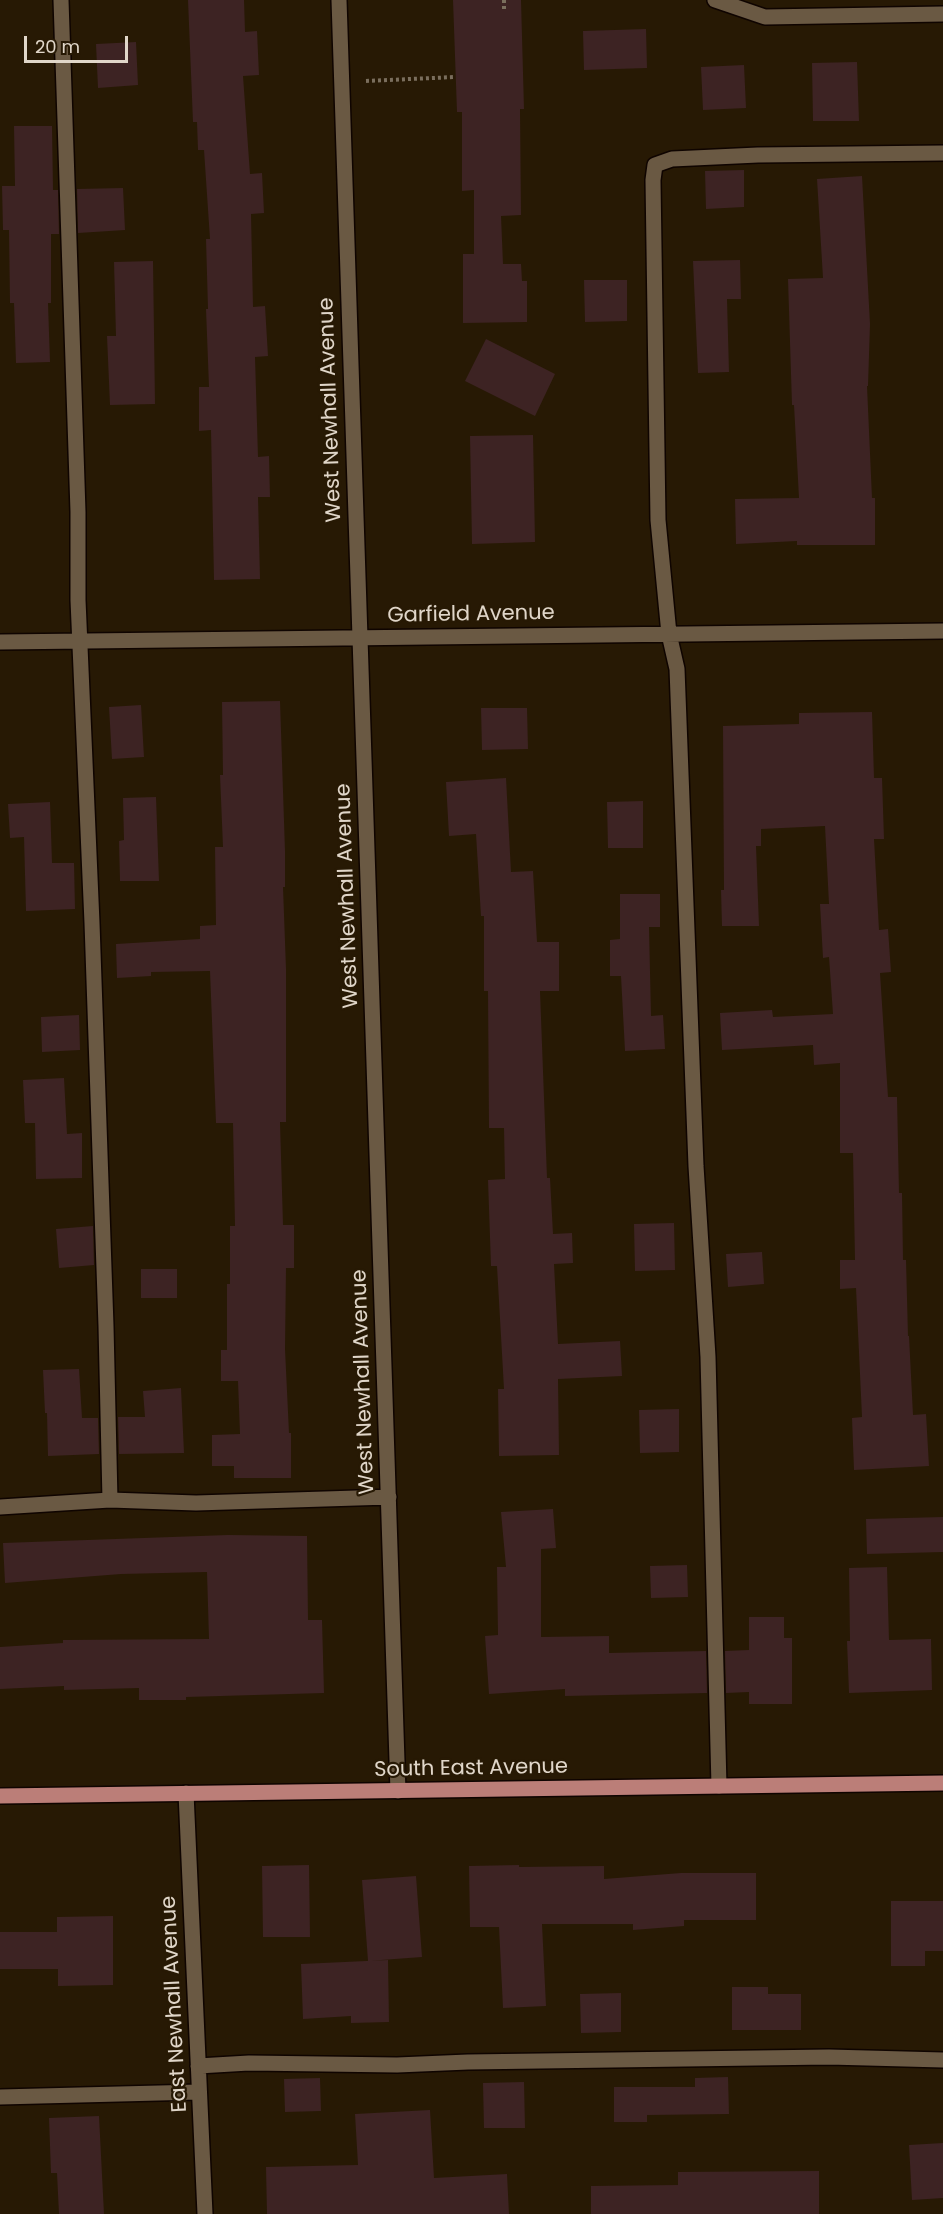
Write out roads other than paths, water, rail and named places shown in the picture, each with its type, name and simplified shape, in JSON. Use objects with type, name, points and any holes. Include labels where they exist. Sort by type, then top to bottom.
[{"type":"main road","name":"South East Avenue","points":[[0,1796],[943,1783]]},
{"type":"street","points":[[61,0],[78,501],[80,641],[94,982],[110,1500]]},
{"type":"street","name":"West Newhall Avenue","points":[[339,0],[398,1791]]},
{"type":"street","points":[[716,0],[765,17],[943,14]]},
{"type":"street","points":[[719,1786],[708,1357],[696,1166],[677,669],[669,634],[658,520],[655,165],[672,159],[747,155],[943,153]]},
{"type":"street","name":"Garfield Avenue","points":[[0,642],[943,631]]},
{"type":"street","points":[[0,1507],[110,1500],[196,1503],[389,1497]]},
{"type":"street","name":"East Newhall Avenue","points":[[186,1793],[205,2214]]},
{"type":"street","points":[[198,2066],[249,2063],[397,2065],[829,2057],[943,2060]]},
{"type":"street","points":[[0,2097],[199,2092]]}]
